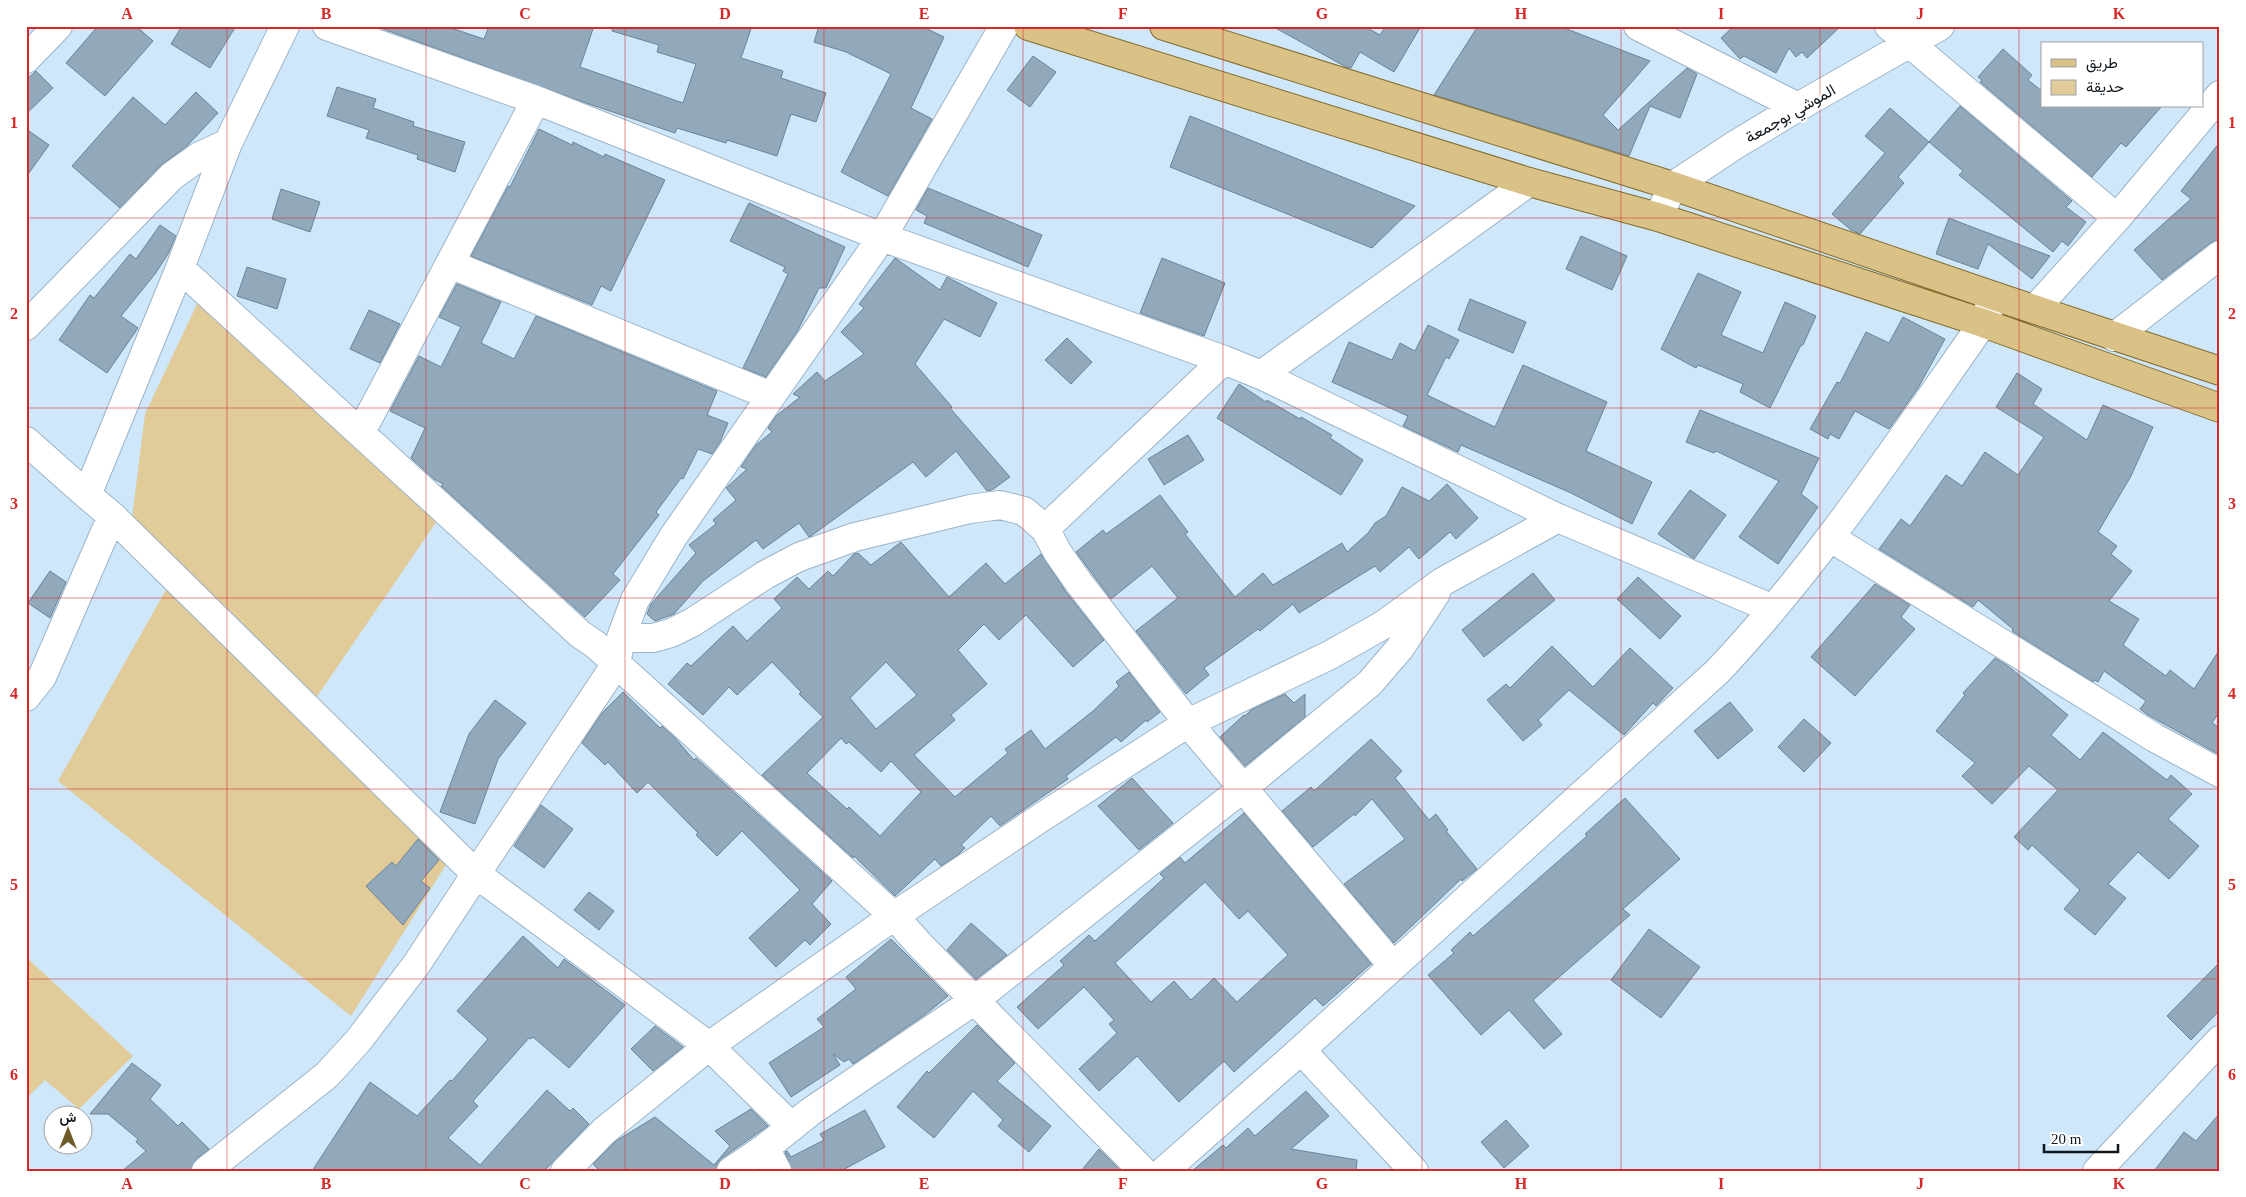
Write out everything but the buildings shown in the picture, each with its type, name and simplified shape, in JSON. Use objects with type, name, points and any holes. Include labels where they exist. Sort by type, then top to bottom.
[{"type":"main road","points":[[1028,26],[1529,182],[1658,217],[1983,323],[2220,408]]},
{"type":"main road","points":[[1164,26],[1673,186],[2114,337],[2220,371]]},
{"type":"street","points":[[26,59],[58,26]]},
{"type":"street","points":[[87,495],[180,268],[228,143],[285,26]]},
{"type":"street","points":[[327,26],[536,100],[882,237],[1224,360],[1260,375],[1558,518],[1774,609]]},
{"type":"street","points":[[206,1171],[327,1075],[358,1041],[416,965],[619,651],[635,600],[673,537],[882,237],[1004,26]]},
{"type":"street","points":[[1638,26],[1798,107]]},
{"type":"street","points":[[1889,26],[1908,44],[2117,218]]},
{"type":"street","name":"الموشي بوجمعة","points":[[1673,186],[1735,145],[1798,107],[1940,26]]},
{"type":"street","points":[[2034,309],[2117,218],[2220,95]]},
{"type":"street","points":[[361,432],[536,100]]},
{"type":"street","points":[[26,326],[172,176],[200,156],[228,143]]},
{"type":"street","points":[[1260,375],[1529,182]]},
{"type":"street","points":[[1658,217],[1673,186]]},
{"type":"street","points":[[2114,337],[2220,255]]},
{"type":"street","points":[[450,264],[772,396]]},
{"type":"street","points":[[180,268],[580,634],[619,651],[894,916],[920,945],[1143,1171]]},
{"type":"street","points":[[1164,1171],[1301,1050],[1718,671],[1774,609],[1831,538],[1983,323],[1994,296]]},
{"type":"street","points":[[1045,529],[1224,360]]},
{"type":"street","points":[[26,440],[112,516],[476,874],[709,1046],[792,1127]]},
{"type":"street","points":[[619,651],[693,622],[764,575],[799,558],[855,537],[970,509],[1000,505],[1024,511],[1045,529],[1058,553],[1079,583],[1188,723],[1393,966]]},
{"type":"street","points":[[26,697],[42,677],[112,516]]},
{"type":"street","points":[[565,1171],[604,1131],[709,1046],[894,916],[1042,817],[1188,723],[1330,655],[1383,625],[1442,582],[1558,518]]},
{"type":"street","points":[[1831,538],[2155,738],[2220,773]]},
{"type":"street","points":[[731,1171],[771,1159],[792,1127],[810,1112],[975,1000],[1244,788],[1370,683],[1400,648],[1422,617],[1442,582]]},
{"type":"street","points":[[2097,1171],[2220,1040]]},
{"type":"street","points":[[1301,1050],[1414,1171]]},
{"type":"green space","points":[[198,302],[439,518],[316,698],[132,518],[145,414]]},
{"type":"green space","points":[[167,588],[449,860],[351,1016],[58,781]]},
{"type":"green space","points":[[26,957],[133,1056],[84,1104],[73,1104],[45,1080],[26,1099]]}]
